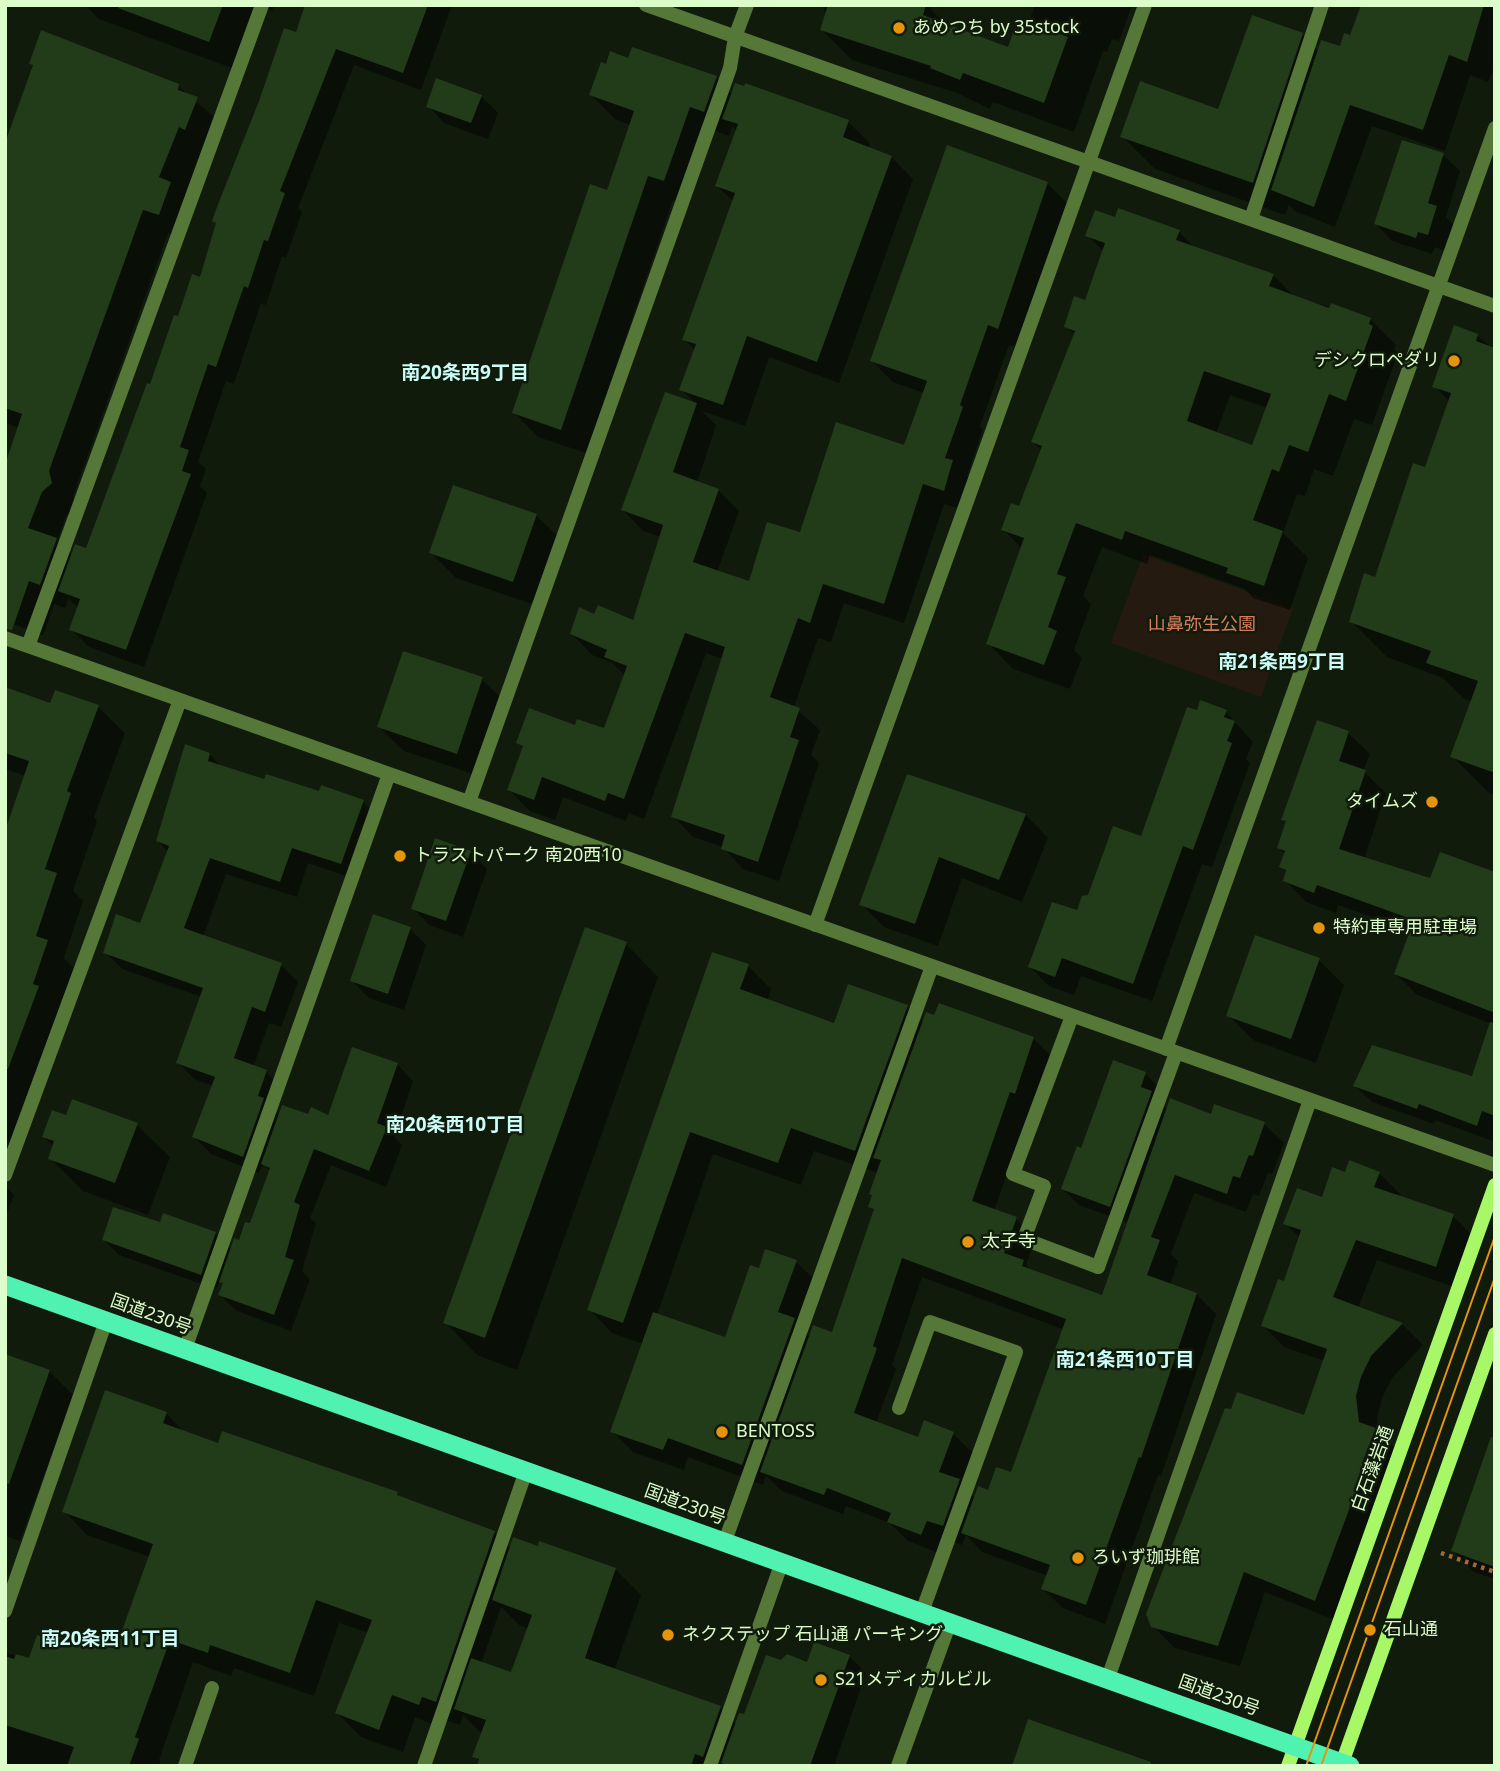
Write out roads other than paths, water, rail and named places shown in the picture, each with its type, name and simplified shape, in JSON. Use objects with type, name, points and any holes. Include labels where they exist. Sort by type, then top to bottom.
[{"type":"highway","name":"国道230号","points":[[5,1285],[1108,1678],[1344,1765]]},
{"type":"main road","name":"白石藻岩通","points":[[1288,1766],[1495,1185]]},
{"type":"main road","points":[[1344,1765],[1495,1334]]},
{"type":"street","points":[[28,646],[262,5]]},
{"type":"street","points":[[646,5],[1495,306]]},
{"type":"street","points":[[469,802],[725,81],[735,37],[747,5]]},
{"type":"street","points":[[815,925],[1145,5]]},
{"type":"street","points":[[1251,219],[1322,5]]},
{"type":"street","points":[[1072,1016],[1013,1174],[1044,1186],[1024,1239],[1098,1267],[1171,1051],[1495,128]]},
{"type":"street","points":[[5,638],[1495,1165]]},
{"type":"street","points":[[5,1175],[180,700]]},
{"type":"street","points":[[185,1349],[389,774]]},
{"type":"street","points":[[724,1541],[932,966]]},
{"type":"street","points":[[1108,1678],[1310,1100]]},
{"type":"street","points":[[5,1611],[106,1321]]},
{"type":"street","points":[[899,1408],[930,1322],[1016,1352],[922,1612]]},
{"type":"street","points":[[424,1766],[526,1471]]},
{"type":"street","points":[[710,1766],[782,1562]]},
{"type":"street","points":[[898,1766],[950,1622]]},
{"type":"street","points":[[185,1766],[212,1688]]},
{"type":"tram line","points":[[1306,1766],[1495,1236]]},
{"type":"tram line","points":[[1321,1766],[1495,1277]]},
{"type":"place","name":"あめつち by 35stock","points":[[899,28]]},
{"type":"place","name":"デシクロペダリ","points":[[1454,361]]},
{"type":"place","name":"タイムズ","points":[[1432,802]]},
{"type":"place","name":"トラストパーク 南20西10","points":[[400,856]]},
{"type":"place","name":"特約車専用駐車場","points":[[1319,928]]},
{"type":"place","name":"太子寺","points":[[968,1242]]},
{"type":"place","name":"BENTOSS","points":[[722,1432]]},
{"type":"place","name":"ろいず珈琲館","points":[[1078,1558]]},
{"type":"place","name":"石山通","points":[[1370,1630]]},
{"type":"place","name":"ネクステップ 石山通 パーキング","points":[[668,1635]]},
{"type":"place","name":"S21メディカルビル","points":[[821,1680]]},
{"type":"district","name":"南20条西9丁目","points":[[465,374]]},
{"type":"district","name":"南21条西9丁目","points":[[1282,663]]},
{"type":"district","name":"南20条西10丁目","points":[[455,1126]]},
{"type":"district","name":"南21条西10丁目","points":[[1125,1361]]},
{"type":"district","name":"南20条西11丁目","points":[[110,1640]]},
{"type":"park label","name":"山鼻弥生公園","points":[[1202,625]]}]
